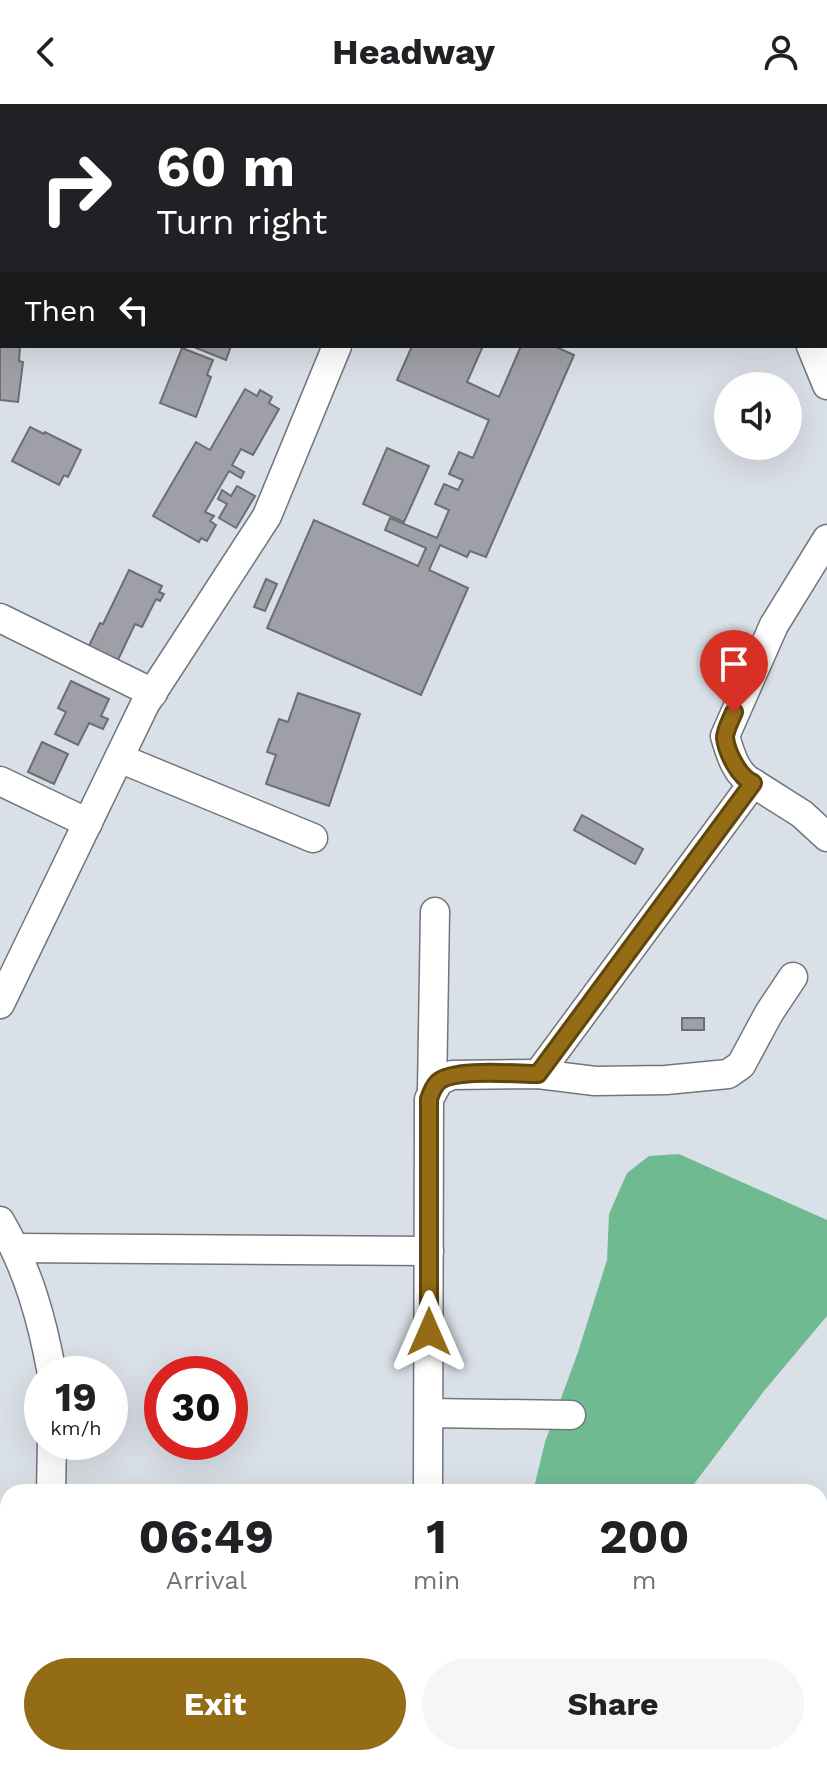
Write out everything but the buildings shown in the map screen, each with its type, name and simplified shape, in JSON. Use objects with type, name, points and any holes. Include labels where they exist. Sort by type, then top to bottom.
[{"type":"street","points":[[1,1000],[153,693],[267,516],[336,348]]},
{"type":"street","points":[[812,348],[827,385]]},
{"type":"street","points":[[827,539],[774,625],[725,736],[731,757],[745,780],[802,814],[827,837]]},
{"type":"street","points":[[0,618],[153,693]]},
{"type":"street","points":[[119,758],[313,838]]},
{"type":"street","points":[[0,781],[88,823]]},
{"type":"street","points":[[538,1074],[753,783]]},
{"type":"street","points":[[428,1484],[429,1099],[432,1090],[435,912]]},
{"type":"street","points":[[432,1090],[439,1081],[452,1075],[538,1074],[595,1081],[666,1080],[728,1074],[741,1065],[793,977]]},
{"type":"street","points":[[0,1221],[15,1248],[37,1306],[48,1356]]},
{"type":"street","points":[[15,1248],[429,1251]]},
{"type":"street","points":[[429,1413],[571,1415]]},
{"type":"street","points":[[51,1484],[52,1460]]},
{"type":"green space","points":[[679,1154],[827,1220],[827,1316],[764,1391],[694,1484],[535,1484],[545,1442],[607,1260],[609,1214],[627,1173],[649,1156]]},
{"type":"route","points":[[429,1332],[429,1099],[432,1090],[439,1081],[452,1075],[538,1074],[753,783],[745,780],[731,757],[725,736],[734,712]]}]
